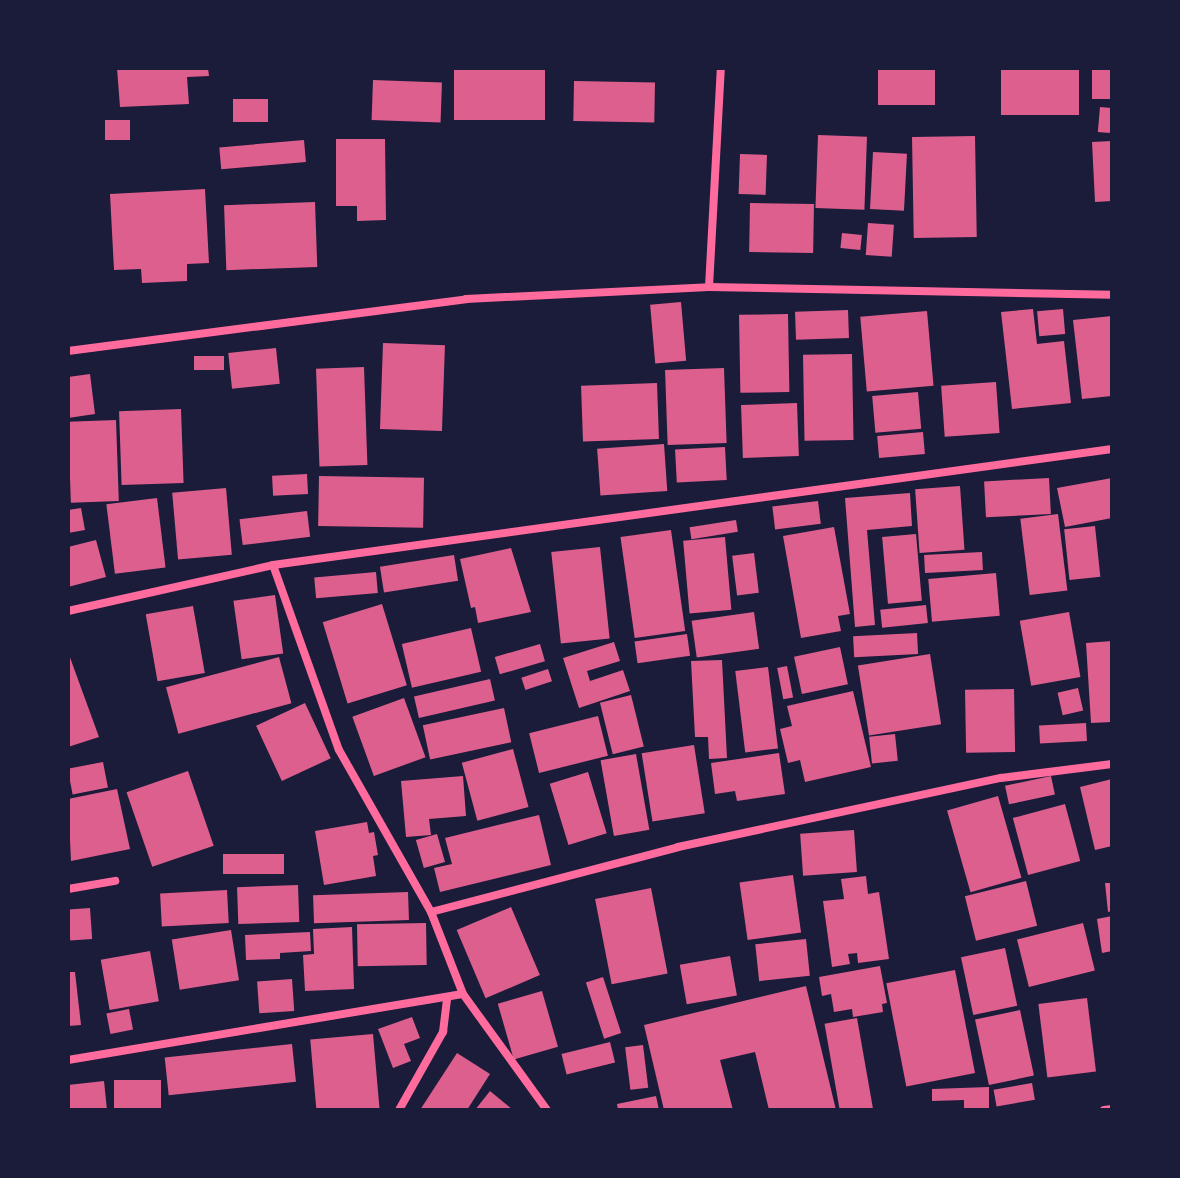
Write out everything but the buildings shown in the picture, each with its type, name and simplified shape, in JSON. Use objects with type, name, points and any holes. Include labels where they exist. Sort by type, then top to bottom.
[{"type":"street","points":[[709,287],[721,68]]},
{"type":"street","points":[[68,351],[466,299],[709,287],[1112,295]]},
{"type":"street","points":[[68,611],[170,585],[273,565],[1112,449]]},
{"type":"street","points":[[273,565],[339,750],[431,912],[463,994],[547,1110]]},
{"type":"street","points":[[431,912],[678,847],[1001,778],[1112,764]]},
{"type":"street","points":[[68,889],[115,881]]},
{"type":"street","points":[[68,1060],[463,994]]},
{"type":"street","points":[[399,1110],[443,1032],[447,997]]},
{"type":"street","points":[[1104,1110],[1112,1109]]}]
